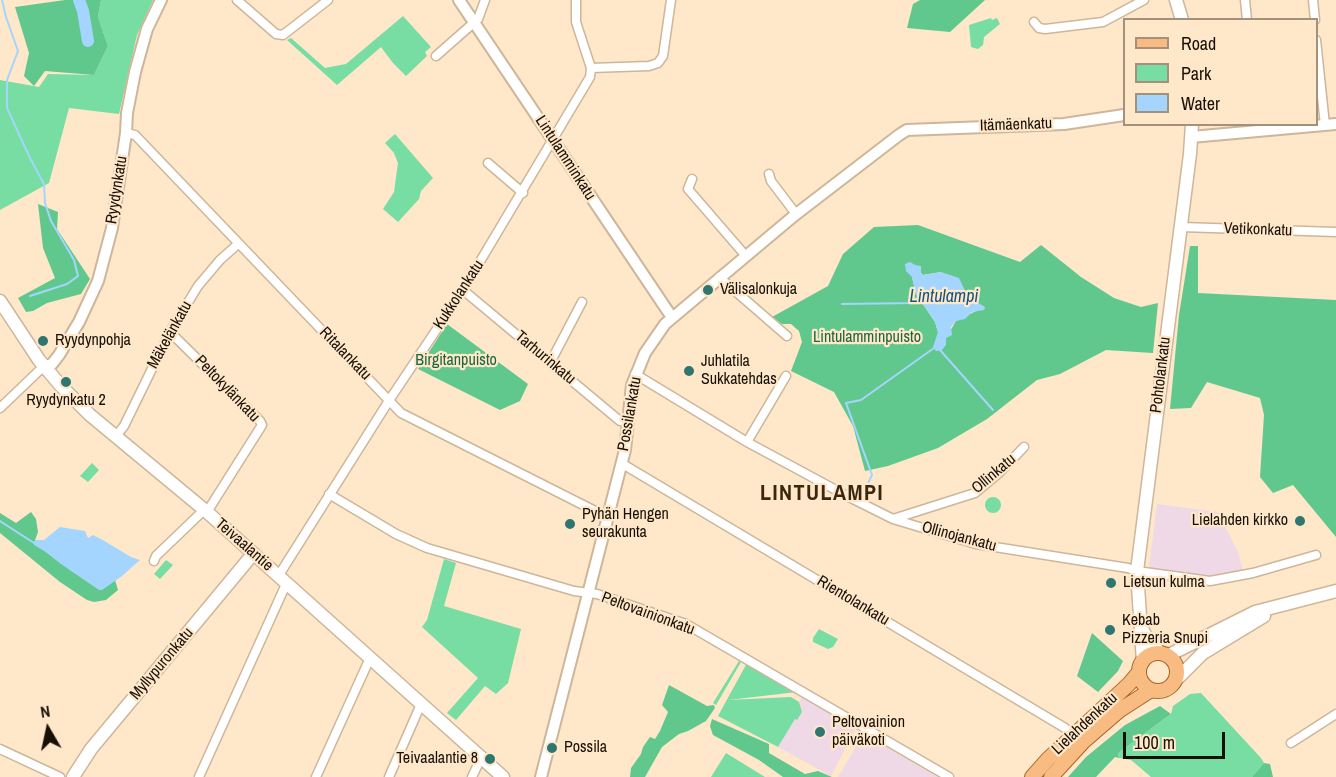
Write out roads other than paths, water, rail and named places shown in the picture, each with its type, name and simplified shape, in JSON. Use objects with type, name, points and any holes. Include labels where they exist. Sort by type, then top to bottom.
[{"type":"main road","points":[[1176,0],[1181,18]]},
{"type":"main road","name":"Pohtolankatu","points":[[1141,667],[1137,571],[1192,131]]},
{"type":"main road","name":"Teivaalantie","points":[[0,301],[44,366],[90,415],[206,511],[503,777]]},
{"type":"main road","name":"Myllypuronkatu","points":[[73,777],[91,749],[254,554]]},
{"type":"main road","points":[[1284,605],[1245,626],[1203,653],[1166,689],[1151,690],[1142,682],[1141,667],[1150,655],[1164,655],[1255,612],[1334,591]]},
{"type":"main road","name":"Pohtolankatu","points":[[1141,625],[1147,638],[1164,655]]},
{"type":"main road","points":[[1164,655],[1175,664],[1176,680]]},
{"type":"main road","name":"Lielahdenkatu","points":[[1051,777],[1078,739],[1129,684],[1141,667]]},
{"type":"main road","name":"Lielahdenkatu","points":[[1032,777],[1078,739],[1151,690]]},
{"type":"street","name":"Ryydynkatu","points":[[44,366],[52,364],[59,355],[79,322],[98,280],[112,228],[127,113],[143,42],[161,0]]},
{"type":"street","points":[[237,0],[276,34],[283,35],[328,0]]},
{"type":"street","name":"Lintulamminkatu","points":[[459,0],[671,316]]},
{"type":"street","points":[[436,56],[475,22],[481,14],[485,0]]},
{"type":"street","points":[[576,0],[576,22],[591,68],[650,66],[658,63],[663,56],[671,0]]},
{"type":"street","points":[[1034,22],[1039,28],[1045,29],[1103,22],[1144,0]]},
{"type":"street","points":[[1245,0],[1247,18]]},
{"type":"street","points":[[1313,0],[1315,18]]},
{"type":"street","points":[[1318,47],[1330,125]]},
{"type":"street","name":"Kukkolankatu","points":[[199,777],[283,579],[329,494],[463,290],[591,77],[591,68]]},
{"type":"street","name":"Itämäenkatu","points":[[907,130],[1064,124],[1123,115]]},
{"type":"street","points":[[1192,131],[1306,126]]},
{"type":"street","name":"Possilankatu","points":[[541,777],[627,439],[635,374],[650,343],[671,316],[796,214],[907,130]]},
{"type":"street","name":"Ritalankatu","points":[[126,133],[135,135],[401,413],[607,517]]},
{"type":"street","points":[[488,163],[523,192]]},
{"type":"street","points":[[769,174],[771,181],[796,214]]},
{"type":"street","points":[[692,179],[688,189],[745,255]]},
{"type":"street","name":"Vetikonkatu","points":[[1181,227],[1336,232]]},
{"type":"street","name":"Mäkelänkatu","points":[[116,436],[124,426],[170,332],[198,286],[220,260],[238,244]]},
{"type":"street","points":[[719,278],[787,336]]},
{"type":"street","name":"Tarhurinkatu","points":[[463,290],[620,421],[628,422]]},
{"type":"street","points":[[550,363],[582,302]]},
{"type":"street","name":"Peltokylänkatu","points":[[170,332],[261,421],[262,425],[206,511]]},
{"type":"street","points":[[0,408],[44,366]]},
{"type":"street","name":"Ollinojankatu","points":[[635,374],[747,442],[892,519],[976,544],[1210,581],[1253,573],[1316,555]]},
{"type":"street","points":[[747,442],[786,376]]},
{"type":"street","name":"Ollinkatu","points":[[892,519],[975,494],[1024,447]]},
{"type":"street","name":"Rientolankatu","points":[[621,463],[1065,728],[1078,739]]},
{"type":"street","name":"Peltovainionkatu","points":[[329,494],[396,534],[427,548],[586,593],[597,594],[686,624],[949,777]]},
{"type":"street","points":[[154,561],[206,511]]},
{"type":"street","points":[[316,777],[370,658]]},
{"type":"street","points":[[389,777],[421,704]]},
{"type":"street","points":[[1291,743],[1336,714]]},
{"type":"street","points":[[0,749],[60,777]]},
{"type":"street","points":[[471,777],[481,758]]},
{"type":"water","name":"Lintulampi","points":[[910,262],[921,266],[923,275],[941,272],[959,278],[968,297],[985,307],[984,310],[972,312],[965,319],[956,321],[951,327],[952,335],[946,338],[946,345],[942,350],[936,351],[933,347],[938,332],[935,322],[916,294],[912,277],[906,271],[905,264]]},
{"type":"water","points":[[60,527],[85,531],[88,538],[93,535],[140,560],[122,576],[99,590],[34,545],[35,540],[44,540]]},
{"type":"waterway","points":[[2,0],[18,51],[7,80],[7,108],[44,184],[45,203],[51,221],[74,260],[78,276],[67,284],[30,296]]},
{"type":"waterway","points":[[79,0],[88,41]]},
{"type":"waterway","points":[[842,304],[915,303],[919,300]]},
{"type":"waterway","points":[[862,496],[872,475],[846,403],[861,400],[934,348]]},
{"type":"waterway","points":[[940,350],[993,410]]},
{"type":"waterway","points":[[0,521],[34,543]]},
{"type":"place","name":"Välisalonkuja","points":[[708,290]]},
{"type":"place","name":"Ryydynpohja","points":[[43,341]]},
{"type":"place","name":"Juhlatila Sukkatehdas","points":[[689,371]]},
{"type":"place","name":"Ryydynkatu 2","points":[[66,382]]},
{"type":"place","name":"Lielahden kirkko","points":[[1300,521]]},
{"type":"place","name":"Pyhän Hengen seurakunta","points":[[570,524]]},
{"type":"place","name":"Lietsun kulma","points":[[1111,583]]},
{"type":"place","name":"Kebab Pizzeria Snupi","points":[[1110,630]]},
{"type":"place","name":"Peltovainion päiväkoti","points":[[820,732]]},
{"type":"place","name":"Possila","points":[[552,748]]},
{"type":"place","name":"Teivaalantie 8","points":[[490,759]]},
{"type":"district","name":"LINTULAMPI","points":[[822,494]]},
{"type":"park label","name":"Lintulamminpuisto","points":[[867,338]]},
{"type":"park label","name":"Birgitanpuisto","points":[[456,361]]}]
